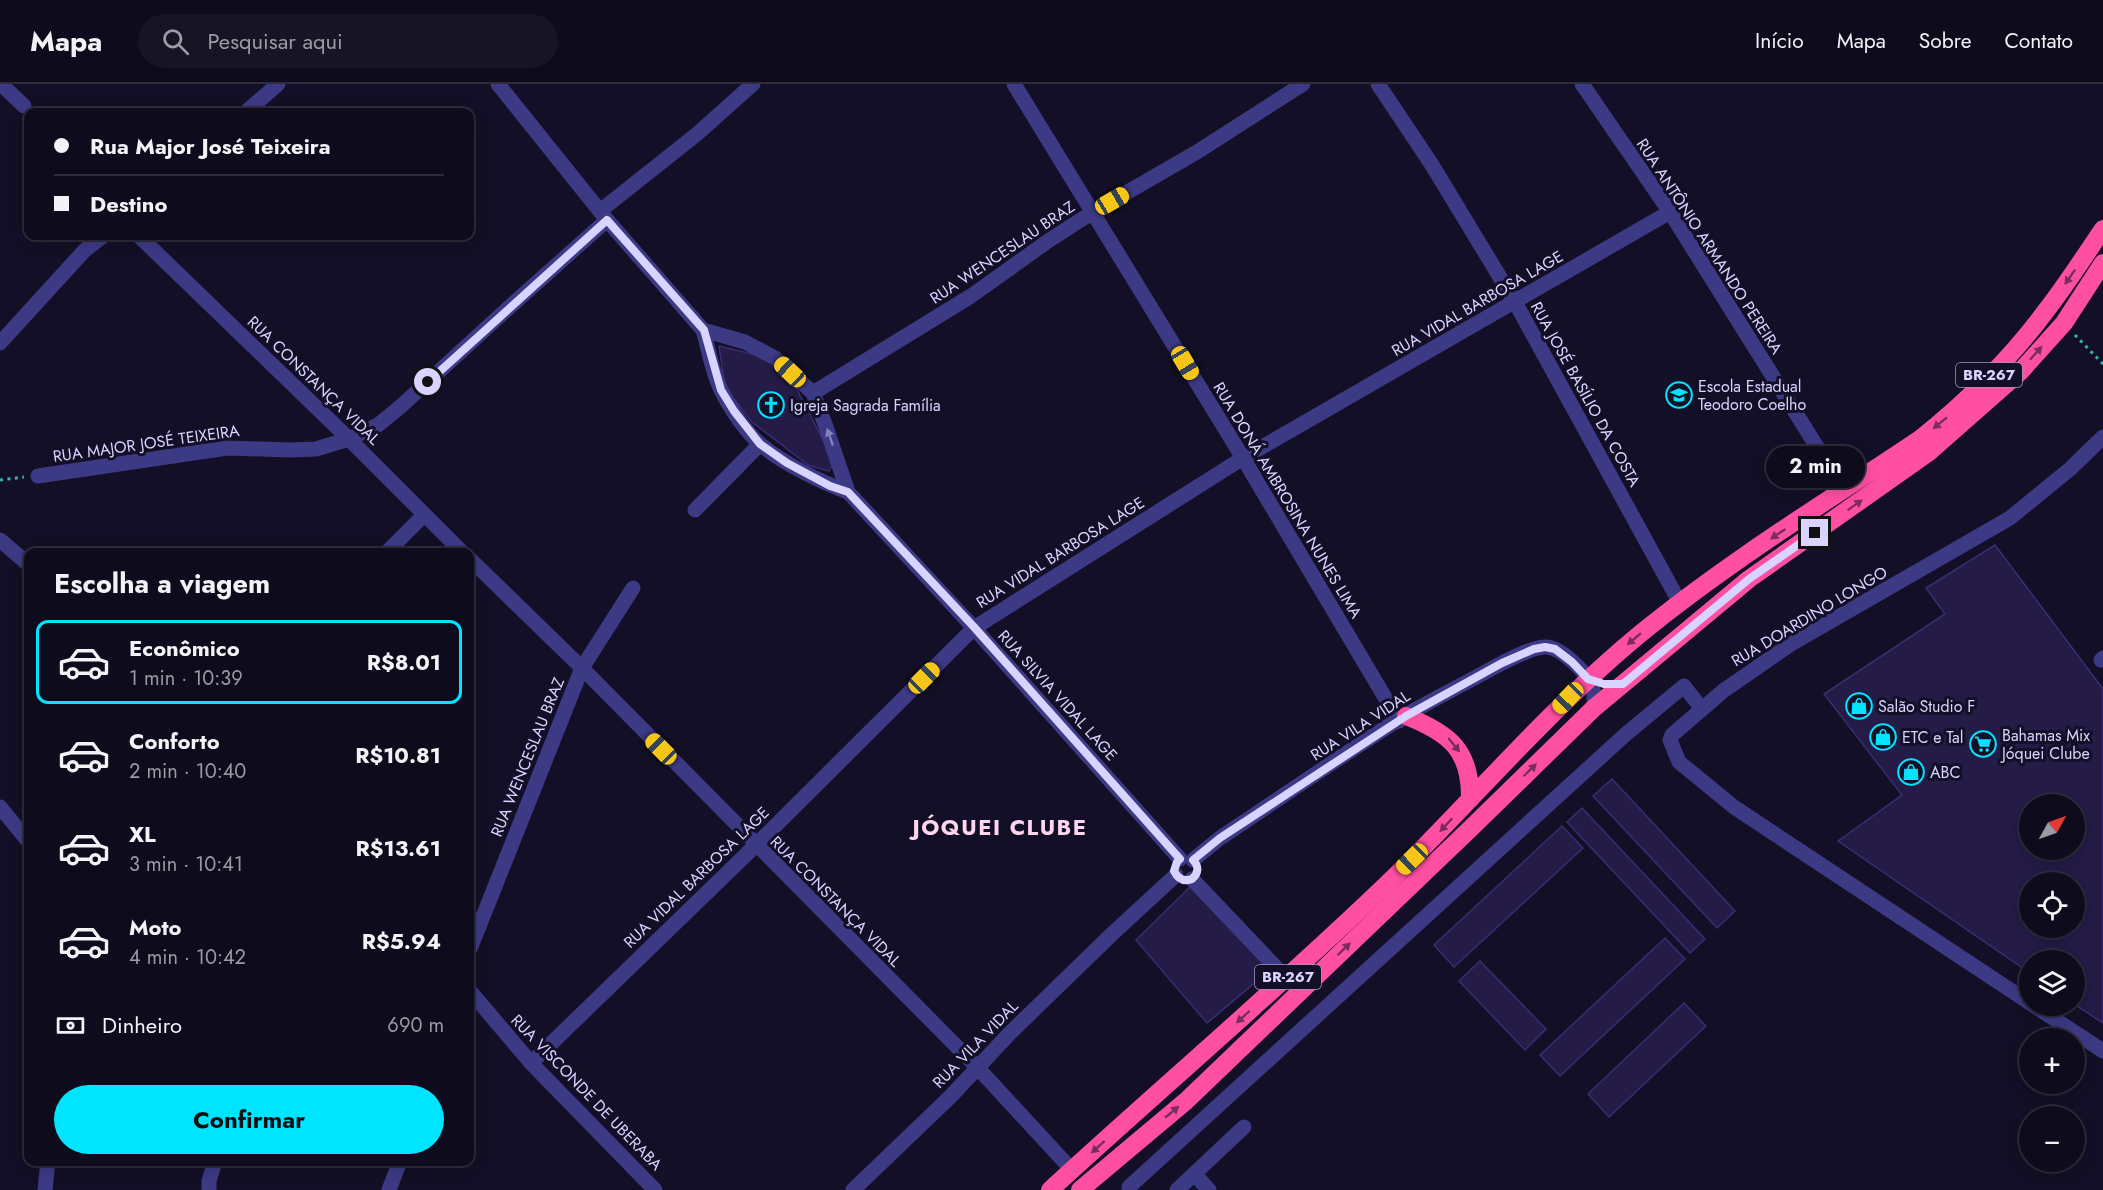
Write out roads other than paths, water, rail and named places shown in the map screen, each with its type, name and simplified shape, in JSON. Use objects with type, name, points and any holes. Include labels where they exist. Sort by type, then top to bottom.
[{"type":"highway","name":"BR-267","points":[[1050,1190],[1286,978],[1394,877],[1588,679],[1696,589],[1920,439],[1949,416],[2004,360],[2045,312],[2103,229]]},
{"type":"highway","name":"BR-267","points":[[1080,1190],[1186,1101],[1593,708],[1749,579],[1928,453],[2020,372],[2064,323],[2103,263]]},
{"type":"highway","points":[[1588,679],[1604,684],[1623,684]]},
{"type":"highway","points":[[1402,718],[1441,732],[1461,753],[1471,781],[1470,799]]},
{"type":"street","points":[[1,84],[24,106]]},
{"type":"street","points":[[251,108],[278,84]]},
{"type":"street","points":[[498,84],[603,215],[704,330],[721,390],[760,444],[787,463],[830,486],[848,492]]},
{"type":"street","name":"RUA MAJOR JOSÉ TEIXEIRA","points":[[38,476],[226,448],[316,449],[349,439],[378,425],[504,312],[603,215],[753,84]]},
{"type":"street","name":"RUA DONÁ AMBROSINA NUNES LIMA","points":[[1014,84],[1402,718]]},
{"type":"street","name":"RUA WENCESLAU BRAZ","points":[[813,393],[971,296],[1093,212],[1197,152],[1303,84]]},
{"type":"street","name":"RUA JOSÉ BASÍLIO DA COSTA","points":[[1378,84],[1432,165],[1515,302],[1680,603]]},
{"type":"street","name":"RUA ANTÔNIO ARMANDO PEREIRA","points":[[1582,84],[1670,212],[1844,490]]},
{"type":"street","name":"RUA VIDAL BARBOSA LAGE","points":[[531,1064],[756,845],[974,627],[1243,458],[1670,212]]},
{"type":"street","points":[[0,343],[85,250],[98,240]]},
{"type":"street","name":"RUA CONSTANÇA VIDAL","points":[[143,240],[458,548]]},
{"type":"street","name":"RUA SILVIA VIDAL LAGE","points":[[704,330],[745,342],[775,358],[813,393],[848,492],[1186,860]]},
{"type":"street","name":"RUA DOARDINO LONGO","points":[[2019,996],[1734,807],[1685,768],[1674,754],[1670,740],[1672,735],[1723,691],[1791,644],[2010,518],[2070,469],[2103,437]]},
{"type":"street","points":[[695,510],[760,444]]},
{"type":"street","points":[[391,548],[424,515]]},
{"type":"street","points":[[0,540],[24,561]]},
{"type":"street","name":"RUA CONSTANÇA VIDAL","points":[[474,563],[582,668],[977,1067],[1072,1170]]},
{"type":"street","name":"RUA WENCESLAU BRAZ","points":[[474,939],[582,668],[633,588]]},
{"type":"street","name":"RUA VILA VIDAL","points":[[1186,860],[1402,718],[1502,663],[1545,647],[1555,649],[1564,655],[1588,679]]},
{"type":"street","points":[[1588,679],[1594,692],[1593,708]]},
{"type":"street","points":[[1129,1187],[1342,995],[1592,764],[1684,686],[1702,709]]},
{"type":"street","points":[[0,807],[24,836]]},
{"type":"street","points":[[1186,860],[1197,867],[1192,879],[1184,880],[1176,875],[1175,867],[1186,860]]},
{"type":"street","name":"RUA VILA VIDAL","points":[[853,1190],[950,1097],[977,1067],[1112,933],[1176,875]]},
{"type":"street","points":[[1192,879],[1286,978]]},
{"type":"street","name":"RUA VISCONDE DE UBERABA","points":[[474,996],[531,1064],[655,1190]]},
{"type":"street","name":"RUA DOARDINO LONGO","points":[[2049,1016],[2103,1051]]},
{"type":"street","points":[[1177,1190],[1244,1127]]},
{"type":"street","points":[[45,1190],[47,1166]]},
{"type":"street","points":[[209,1190],[214,1166]]},
{"type":"street","points":[[389,1190],[398,1166]]},
{"type":"street","points":[[1194,1174],[1209,1190]]},
{"type":"place","name":"Escola Estadual Teodoro Coelho","points":[[1679,395]]},
{"type":"place","name":"Igreja Sagrada Família","points":[[771,405]]},
{"type":"place","name":"Salão Studio F","points":[[1859,706]]},
{"type":"place","name":"ETC e Tal","points":[[1883,737]]},
{"type":"place","name":"Bahamas Mix Jóquei Clube","points":[[1983,744]]},
{"type":"place","name":"ABC","points":[[1911,772]]},
{"type":"district","name":"JÓQUEI CLUBE","points":[[1000,827]]}]
